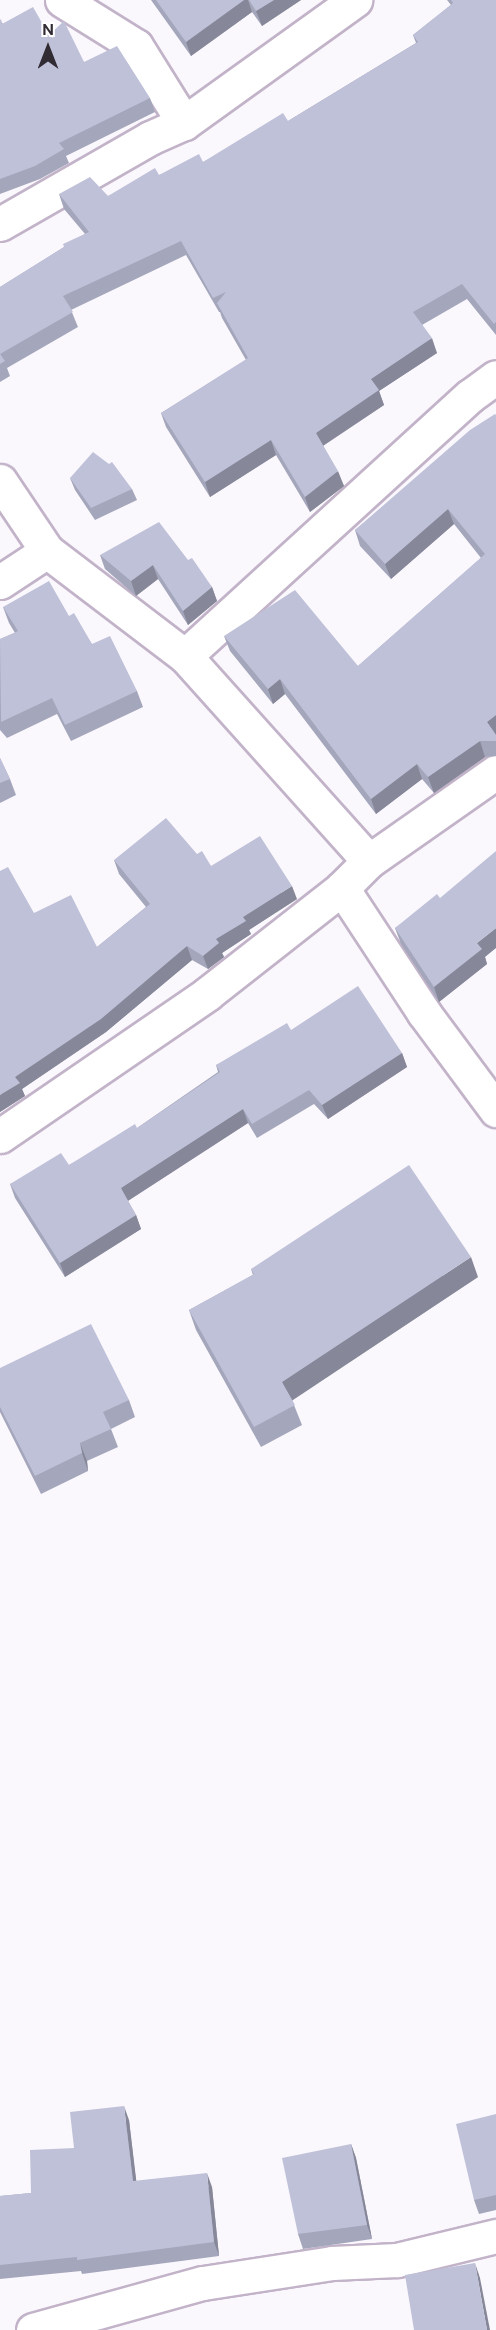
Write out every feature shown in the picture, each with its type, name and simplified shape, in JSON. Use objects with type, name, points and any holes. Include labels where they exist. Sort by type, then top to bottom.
[{"type":"street","points":[[62,0],[136,46],[184,123]]},
{"type":"street","points":[[0,224],[150,138],[184,123],[355,0]]},
{"type":"street","points":[[184,656],[470,396],[496,377]]},
{"type":"street","points":[[0,481],[47,551],[184,656],[369,861]]},
{"type":"street","points":[[0,582],[47,551]]},
{"type":"street","points":[[0,1136],[207,994],[342,888],[369,861],[496,772]]},
{"type":"street","points":[[342,888],[424,1013],[496,1110]]},
{"type":"street","points":[[33,2330],[203,2283],[310,2265],[397,2260],[496,2236]]},
{"type":"building","points":[[156,0],[244,0],[186,42]]},
{"type":"building","points":[[249,0],[274,0],[256,11]]},
{"type":"building","points":[[451,0],[496,0],[496,322],[494,324],[462,284],[413,312],[432,338],[371,379],[379,390],[316,433],[338,471],[305,497],[271,440],[205,482],[161,413],[248,358],[217,303],[226,292],[213,298],[181,241],[63,296],[73,312],[0,354],[0,287],[64,247],[63,244],[89,232],[59,194],[90,177],[108,196],[155,168],[159,175],[199,154],[203,162],[283,113],[288,121],[418,42],[413,35],[453,3]]},
{"type":"building","points":[[33,7],[49,35],[64,21],[84,62],[117,46],[150,98],[59,143],[64,149],[35,166],[0,179],[0,20],[2,24]]},
{"type":"building","points":[[0,354],[5,361],[0,364]]},
{"type":"building","points":[[495,414],[496,715],[487,722],[496,735],[496,741],[480,741],[428,777],[417,764],[371,799],[280,679],[268,689],[224,636],[295,590],[358,666],[485,554],[448,509],[385,564],[355,530],[470,430]]},
{"type":"building","points":[[93,452],[109,464],[112,462],[132,489],[91,508],[70,478]]},
{"type":"building","points":[[159,522],[188,560],[192,558],[212,587],[183,611],[153,565],[131,581],[100,555]]},
{"type":"building","points":[[49,581],[69,616],[74,613],[92,644],[110,636],[137,691],[65,725],[52,698],[1,722],[0,639],[18,631],[3,607]]},
{"type":"building","points":[[0,758],[10,779],[0,783]]},
{"type":"building","points":[[166,818],[197,854],[202,851],[211,866],[260,836],[292,886],[243,917],[246,921],[216,939],[219,943],[203,956],[187,946],[101,1019],[15,1077],[20,1083],[0,1095],[0,871],[8,867],[34,913],[71,895],[97,947],[150,904],[114,860]]},
{"type":"building","points":[[496,851],[496,928],[477,943],[482,949],[434,987],[395,928],[437,894],[440,898]]},
{"type":"building","points":[[358,986],[402,1053],[322,1105],[309,1090],[252,1124],[243,1109],[121,1188],[136,1215],[60,1263],[10,1184],[61,1153],[69,1165],[135,1124],[137,1128],[220,1072],[216,1065],[287,1023],[291,1030]]},
{"type":"building","points":[[409,1165],[471,1257],[282,1382],[295,1405],[254,1427],[189,1310],[254,1274],[251,1269]]},
{"type":"building","points":[[91,1324],[129,1400],[103,1412],[111,1429],[80,1443],[82,1453],[35,1476],[0,1407],[0,1368]]},
{"type":"building","points":[[124,2106],[133,2181],[207,2173],[214,2242],[77,2260],[77,2257],[0,2265],[0,2196],[31,2193],[30,2150],[74,2148],[70,2112]]},
{"type":"building","points":[[496,2114],[496,2195],[474,2200],[456,2124]]},
{"type":"building","points":[[351,2144],[367,2225],[298,2234],[282,2158]]},
{"type":"building","points":[[475,2263],[487,2330],[414,2330],[405,2275]]}]
